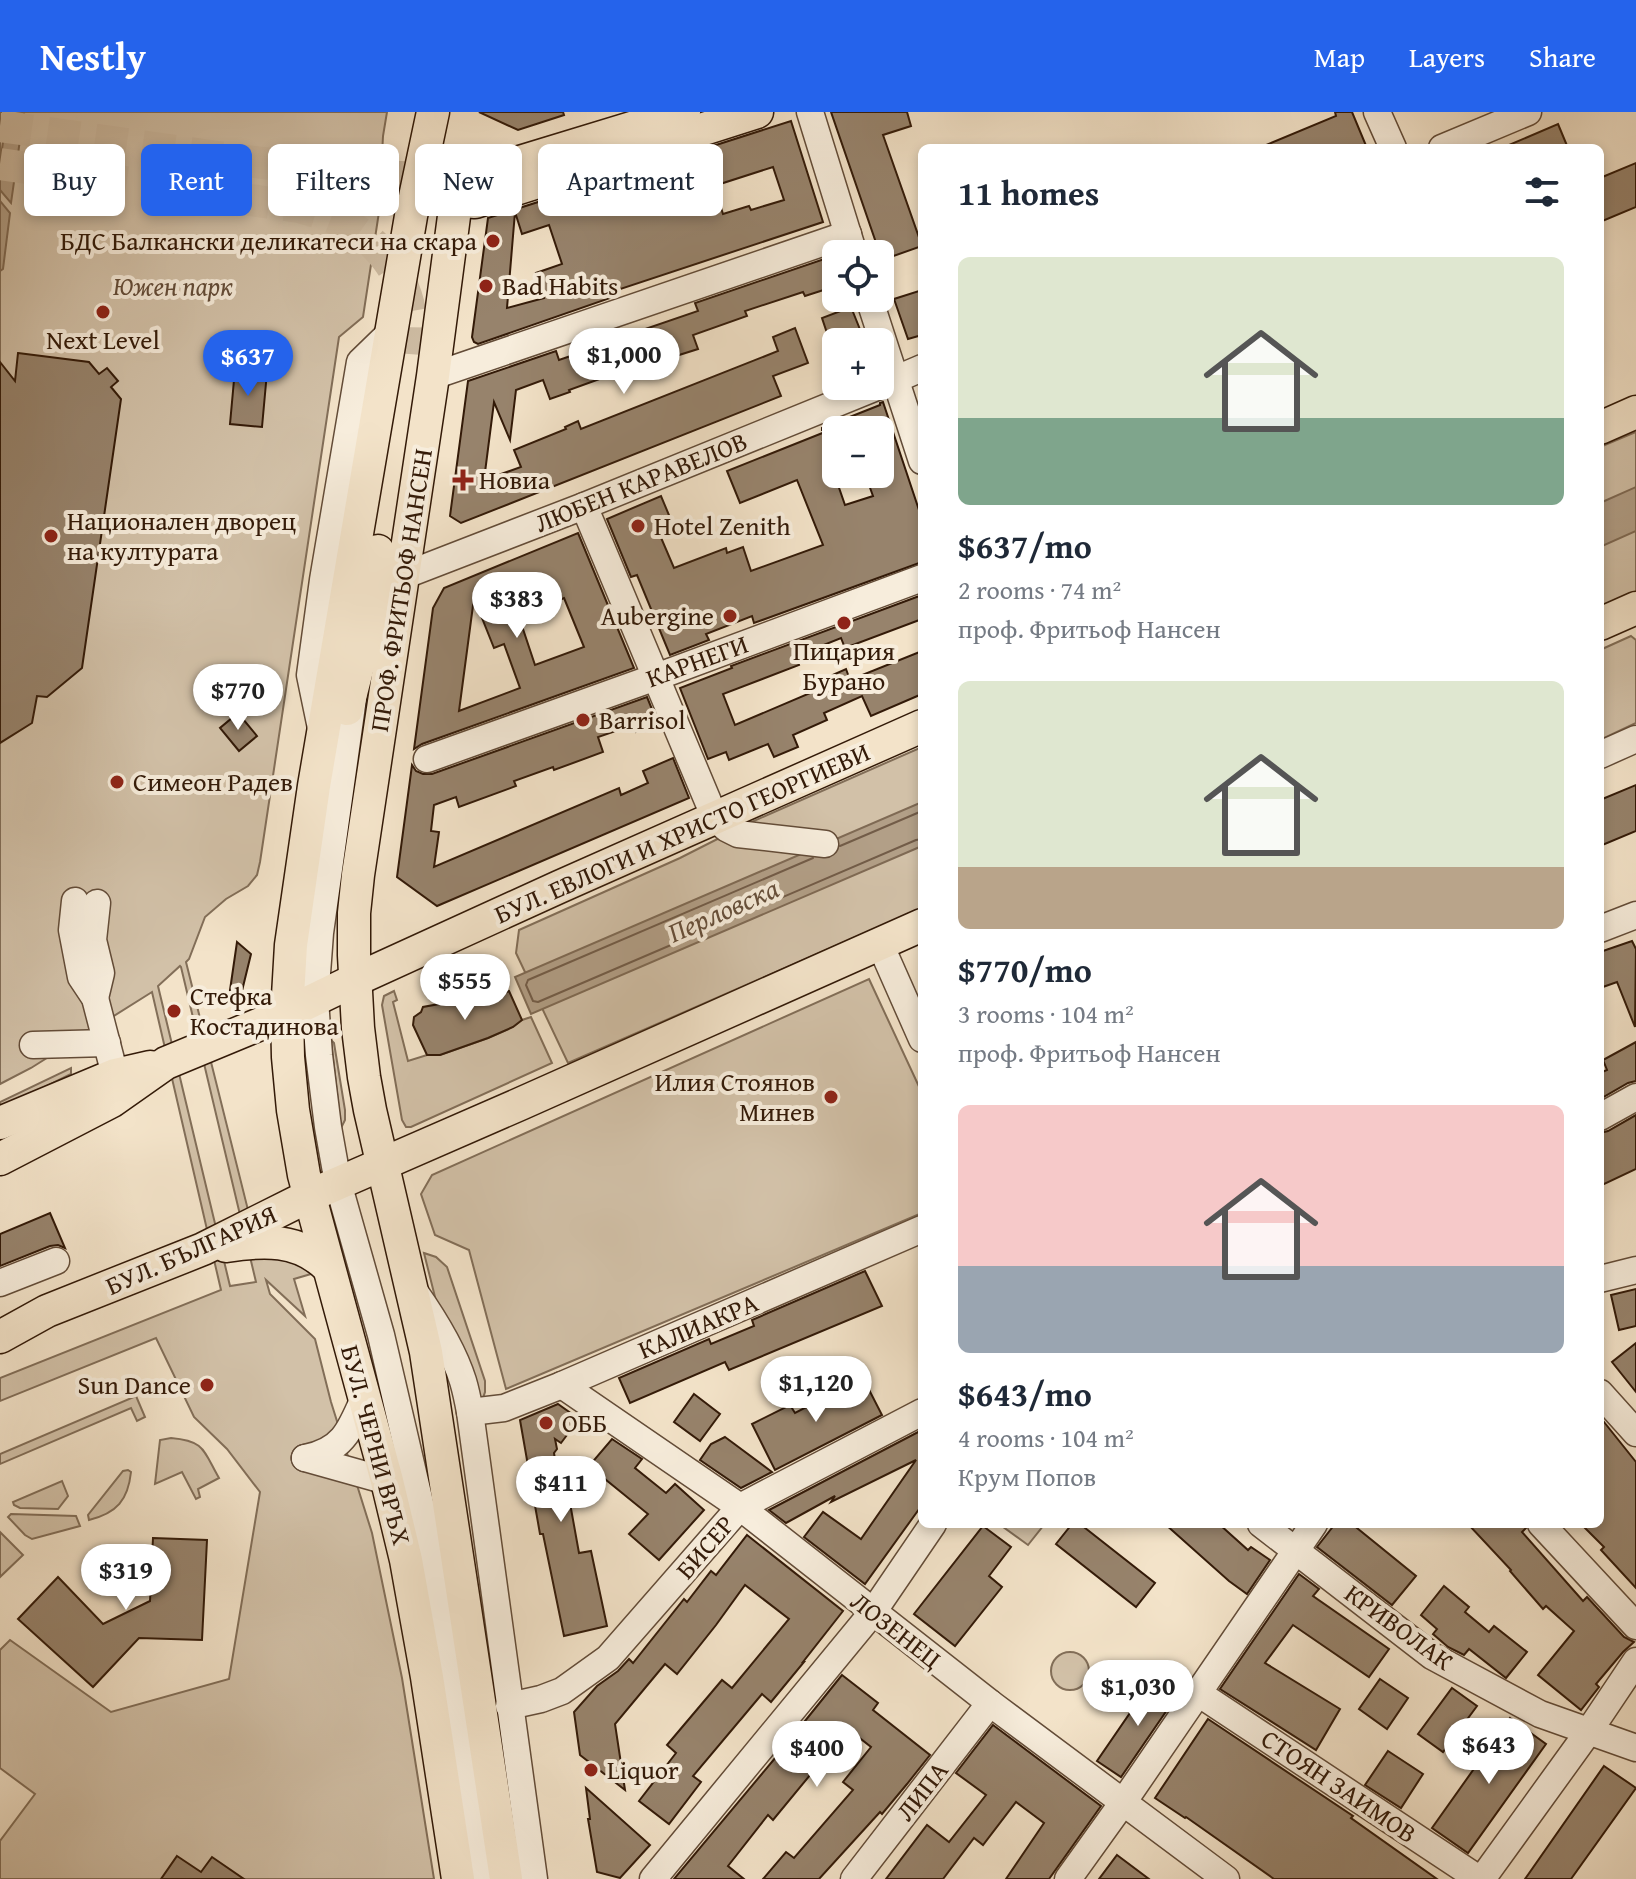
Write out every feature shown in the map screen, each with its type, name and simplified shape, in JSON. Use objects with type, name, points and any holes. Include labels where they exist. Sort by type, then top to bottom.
[{"type":"main road","name":"ПРОФ. ФРИТЬОФ НАНСЕН","points":[[425,144],[433,112]]},
{"type":"main road","points":[[522,161],[684,112]]},
{"type":"main road","points":[[522,187],[757,112]]},
{"type":"main road","name":"ПРОФ. ФРИТЬОФ НАНСЕН","points":[[314,786],[344,718],[355,684],[401,342],[415,196]]},
{"type":"main road","name":"ПРОФ. ФРИТЬОФ НАНСЕН","points":[[355,980],[354,913],[358,875],[454,216]]},
{"type":"main road","name":"ПРОФ. ФРИТЬОФ НАНСЕН","points":[[301,1007],[291,945],[314,786],[336,733],[401,342]]},
{"type":"main road","points":[[1604,426],[1636,412]]},
{"type":"main road","points":[[1604,622],[1636,608]]},
{"type":"main road","name":"БУЛ. ЕВЛОГИ И ХРИСТО ГЕОРГИЕВИ","points":[[355,980],[918,728]]},
{"type":"main road","points":[[382,1165],[918,927]]},
{"type":"main road","points":[[0,1123],[115,1075],[166,1063],[301,1007],[355,980]]},
{"type":"main road","name":"БУЛ. ЧЕРНИ ВРЪХ","points":[[355,980],[358,1028],[370,1110],[426,1352],[506,1879]]},
{"type":"main road","name":"БУЛ. ЧЕРНИ ВРЪХ","points":[[301,1007],[288,1057],[293,1110],[309,1196],[406,1560],[458,1879]]},
{"type":"main road","points":[[0,1159],[112,1101],[166,1063]]},
{"type":"main road","name":"БУЛ. БЪЛГАРИЯ","points":[[0,1337],[47,1311],[203,1249],[309,1196],[382,1165]]},
{"type":"main road","points":[[203,1249],[250,1242],[282,1244],[305,1249],[328,1267]]},
{"type":"main road","points":[[0,1325],[47,1311]]},
{"type":"street","points":[[810,112],[850,240]]},
{"type":"street","points":[[1377,112],[1391,144]]},
{"type":"street","points":[[1452,144],[1528,112]]},
{"type":"street","points":[[433,376],[822,253]]},
{"type":"street","name":"ЛЮБЕН КАРАВЕЛОВ","points":[[894,380],[918,370]]},
{"type":"street","name":"ЛЮБЕН КАРАВЕЛОВ","points":[[403,576],[846,400]]},
{"type":"street","points":[[893,400],[918,453]]},
{"type":"street","points":[[584,506],[715,818],[738,834],[825,844]]},
{"type":"street","name":"КАРНЕГИ","points":[[427,759],[918,579]]},
{"type":"street","points":[[355,684],[336,733],[320,933],[301,1007],[319,1055],[338,1183],[381,1335],[431,1550],[484,1879]]},
{"type":"street","points":[[336,733],[385,693]]},
{"type":"street","points":[[1604,753],[1636,739]]},
{"type":"street","points":[[86,902],[101,973],[95,998],[115,1075]]},
{"type":"street","points":[[1604,927],[1636,915]]},
{"type":"street","points":[[880,944],[918,1030]]},
{"type":"street","points":[[33,1045],[107,1043]]},
{"type":"street","points":[[1604,1115],[1636,1097]]},
{"type":"street","points":[[309,1196],[352,1229]]},
{"type":"street","name":"КАЛИАКРА","points":[[470,1412],[504,1408],[562,1385],[918,1231]]},
{"type":"street","points":[[0,1283],[56,1261]]},
{"type":"street","points":[[1604,1278],[1636,1270]]},
{"type":"street","name":"БУЛ. ЧЕРНИ ВРЪХ","points":[[409,1282],[436,1322],[455,1361],[470,1412],[534,1879]]},
{"type":"street","name":"ЛОЗЕНЕЦ","points":[[562,1385],[740,1507],[990,1703],[1226,1879]]},
{"type":"street","points":[[1604,1397],[1636,1433]]},
{"type":"street","points":[[364,1398],[348,1431],[335,1447],[322,1455],[305,1458],[387,1481]]},
{"type":"street","name":"БИСЕР","points":[[509,1706],[562,1691],[608,1658],[740,1507],[918,1414]]},
{"type":"street","points":[[653,1879],[873,1612],[930,1528]]},
{"type":"street","name":"КРИВОЛАК","points":[[1266,1528],[1432,1656],[1540,1714],[1636,1748]]},
{"type":"street","points":[[1068,1879],[1311,1528]]},
{"type":"street","points":[[1545,1528],[1636,1626]]},
{"type":"street","points":[[1481,1879],[1636,1661]]},
{"type":"street","name":"СТОЯН ЗАИМОВ","points":[[1198,1693],[1481,1879]]},
{"type":"street","name":"ЛИПА","points":[[854,1879],[990,1703]]},
{"type":"green space","name":"Южен парк","points":[[0,112],[387,112],[383,144],[268,144],[268,216],[378,216],[363,317],[339,337],[257,875],[248,886],[205,917],[186,962],[260,1258],[291,1256],[311,1274],[294,1279],[305,1316],[266,1280],[270,1294],[315,1339],[331,1402],[372,1533],[402,1678],[434,1879],[0,1879],[0,1841],[35,1794],[0,1768],[0,1650],[10,1640],[111,1712],[229,1679],[260,1492],[227,1449],[194,1417],[156,1338],[0,1401],[0,1378],[221,1290],[152,992],[0,1084]],"holes":[[[180,966],[256,1282],[230,1286],[158,986]]]},
{"type":"green space","points":[[1636,432],[1636,594],[1604,608],[1604,445]]},
{"type":"green space","points":[[1631,636],[1636,640],[1636,723],[1604,738],[1604,648]]},
{"type":"green space","points":[[918,749],[918,910],[568,1063],[516,953],[519,930],[680,858],[747,824]]},
{"type":"green space","points":[[869,979],[918,1084],[918,1215],[506,1389],[469,1250],[435,1235],[421,1194],[432,1175]]},
{"type":"green space","points":[[394,991],[397,1000],[393,1002],[408,1061],[440,1055],[488,1038],[531,1017],[552,1063],[406,1127],[402,1120],[382,1005],[384,996]]},
{"type":"green space","points":[[331,1040],[345,1110],[341,1128]]},
{"type":"green space","points":[[71,1068],[71,1074],[0,1109],[0,1102]]},
{"type":"green space","points":[[424,1253],[436,1257],[447,1267],[485,1381],[483,1398],[480,1398],[438,1309]]},
{"type":"green space","points":[[136,1396],[145,1417],[137,1421],[131,1408],[0,1464],[0,1454]]},
{"type":"green space","points":[[171,1438],[191,1442],[202,1449],[219,1478],[198,1489],[200,1497],[196,1499],[182,1472],[155,1484],[160,1440]]},
{"type":"green space","points":[[123,1471],[131,1472],[124,1498],[114,1509],[89,1520],[88,1515]]},
{"type":"green space","points":[[62,1481],[68,1496],[58,1509],[20,1508],[14,1505],[13,1502]]},
{"type":"green space","points":[[11,1514],[76,1516],[80,1526],[32,1539],[8,1517]]},
{"type":"green space","points":[[1005,1528],[1041,1528],[1028,1545]]},
{"type":"green space","points":[[0,1532],[23,1555],[0,1577]]},
{"type":"green space","points":[[1070,1652],[1084,1657],[1089,1671],[1084,1685],[1070,1690],[1056,1685],[1051,1671],[1056,1657]]},
{"type":"water","points":[[7,112],[24,112],[11,203],[0,190]]},
{"type":"water","points":[[0,201],[10,213],[3,269],[0,271]]},
{"type":"water","points":[[1636,487],[1636,531],[1604,545],[1604,501]]},
{"type":"water","name":"Перловска","points":[[918,804],[918,848],[531,1014],[515,977]]},
{"type":"building","points":[[479,112],[563,112],[564,115],[518,130]]},
{"type":"building","points":[[831,112],[907,112],[911,126],[883,135],[918,235],[918,247],[894,256],[894,240],[875,240]]},
{"type":"building","points":[[1335,112],[1352,112],[1365,144],[1269,144],[1336,116]]},
{"type":"building","points":[[791,121],[823,222],[611,292],[613,297],[478,344],[472,337],[488,218],[515,216],[507,308],[544,298],[536,273],[562,264],[549,225],[522,234],[516,216],[522,216],[522,207],[538,202],[538,216],[723,216],[749,206],[751,210],[784,200],[773,167],[723,183],[723,144],[719,144]]},
{"type":"building","points":[[1558,124],[1566,144],[1511,144]]},
{"type":"building","points":[[1636,163],[1636,207],[1604,220],[1604,176]]},
{"type":"building","points":[[822,260],[822,291],[805,296],[803,292],[745,311],[747,316],[693,335],[698,349],[616,373],[550,399],[543,380],[516,390],[510,440],[494,402],[484,480],[521,467],[514,450],[578,421],[581,429],[778,351],[773,337],[795,328],[808,363],[773,376],[781,396],[461,523],[450,516],[468,381],[556,351],[559,360],[600,346],[597,337],[619,329],[622,337],[698,311],[695,303]]},
{"type":"building","points":[[918,291],[918,336],[908,339],[894,299]]},
{"type":"building","points":[[838,312],[853,312],[859,328],[825,328],[822,318]]},
{"type":"building","name":"Национален дворец на културата","points":[[18,353],[89,362],[99,374],[107,368],[118,381],[111,387],[121,399],[82,668],[47,697],[37,696],[32,723],[0,743],[0,362],[15,381]]},
{"type":"building","points":[[235,369],[267,372],[262,427],[230,424]]},
{"type":"building","points":[[883,402],[888,416],[852,416]]},
{"type":"building","points":[[822,433],[822,488],[839,488],[845,505],[873,496],[870,488],[894,488],[894,435],[918,507],[918,563],[754,623],[752,616],[706,634],[709,640],[670,655],[637,575],[631,577],[607,519],[661,496],[671,520],[656,526],[674,568],[726,548],[727,553],[743,547],[751,571],[823,545],[797,480],[740,503],[727,471]]},
{"type":"building","points":[[578,533],[634,668],[414,749],[433,608],[444,588]],"holes":[[[474,598],[494,648],[504,644],[520,688],[459,711]],[[564,598],[584,647],[535,665],[520,620]]]},
{"type":"building","points":[[918,596],[918,621],[845,648],[841,638],[796,656],[799,665],[723,694],[735,725],[822,688],[819,681],[846,669],[850,680],[918,653],[918,696],[871,716],[862,696],[824,713],[827,720],[793,735],[798,747],[774,757],[768,744],[729,760],[726,752],[708,759],[680,688]]},
{"type":"building","points":[[647,697],[658,724],[636,732],[633,725],[598,737],[603,752],[514,781],[516,786],[459,807],[456,797],[434,805],[431,831],[439,832],[434,867],[619,788],[621,795],[648,783],[643,771],[673,758],[689,798],[437,906],[397,877],[412,765],[416,771],[432,774]]},
{"type":"building","points":[[238,713],[257,736],[239,751],[220,728]]},
{"type":"building","points":[[1636,785],[1636,831],[1604,844],[1604,798]]},
{"type":"building","points":[[1632,941],[1636,949],[1635,1027],[1617,982],[1604,987],[1604,951]]},
{"type":"building","points":[[237,942],[251,954],[240,999],[229,997]]},
{"type":"building","points":[[509,991],[522,1020],[488,1038],[440,1055],[427,1055],[413,1025],[414,1017],[423,1007],[461,1000],[465,993],[477,992],[478,996],[489,995],[491,998]]},
{"type":"building","points":[[1636,1042],[1636,1081],[1604,1097],[1604,1071],[1607,1070],[1604,1059]]},
{"type":"building","points":[[1636,1115],[1636,1169],[1604,1184],[1604,1132]]},
{"type":"building","points":[[50,1213],[65,1248],[50,1246],[0,1266],[0,1234]]},
{"type":"building","points":[[865,1271],[882,1306],[729,1370],[725,1362],[630,1403],[619,1378],[709,1339],[711,1344],[754,1326],[752,1320]]},
{"type":"building","points":[[1636,1289],[1636,1326],[1619,1330],[1611,1295]]},
{"type":"building","points":[[1636,1343],[1636,1392],[1612,1362]]},
{"type":"building","points":[[863,1378],[882,1415],[775,1470],[752,1424],[790,1405],[795,1413]]},
{"type":"building","points":[[694,1394],[720,1414],[700,1441],[674,1422]]},
{"type":"building","points":[[558,1404],[579,1419],[561,1443],[555,1439],[557,1449],[554,1453],[565,1496],[568,1492],[579,1553],[591,1551],[607,1626],[564,1636],[543,1534],[540,1534],[520,1420]]},
{"type":"building","points":[[1604,1422],[1636,1462],[1636,1588],[1601,1550],[1604,1547],[1585,1528],[1604,1528]]},
{"type":"building","points":[[918,1432],[918,1511],[865,1584],[804,1537],[823,1512],[861,1539],[916,1460],[831,1502],[835,1496],[786,1523],[769,1510]]},
{"type":"building","points":[[725,1437],[772,1472],[741,1488],[700,1460],[711,1444]]},
{"type":"building","points":[[612,1439],[642,1459],[635,1468],[666,1493],[675,1484],[704,1510],[659,1560],[629,1534],[648,1514],[589,1466]]},
{"type":"building","points":[[981,1528],[1011,1547],[989,1576],[1002,1587],[955,1646],[914,1614]]},
{"type":"building","points":[[1069,1528],[1085,1528],[1155,1583],[1136,1607],[1056,1544]]},
{"type":"building","points":[[1169,1528],[1223,1528],[1248,1550],[1251,1547],[1270,1560],[1247,1594]]},
{"type":"building","points":[[1332,1528],[1357,1528],[1416,1576],[1392,1605],[1317,1547]]},
{"type":"building","points":[[1472,1528],[1526,1528],[1522,1532],[1583,1601],[1587,1597],[1624,1637],[1634,1642],[1596,1684],[1599,1687],[1581,1710],[1538,1675],[1574,1631],[1546,1606],[1543,1609]]},
{"type":"building","points":[[747,1535],[843,1611],[771,1702],[762,1694],[693,1776],[701,1782],[669,1824],[639,1801],[676,1753],[667,1745],[722,1680],[732,1688],[789,1619],[745,1585],[677,1674],[665,1664],[615,1724],[625,1790],[580,1755],[574,1712],[597,1686],[629,1659],[633,1663],[684,1599],[687,1602],[711,1571],[716,1575]]},
{"type":"building","points":[[153,1538],[207,1540],[202,1640],[139,1638],[93,1687],[18,1619],[58,1577],[103,1624],[150,1601]]},
{"type":"building","points":[[1299,1574],[1319,1589],[1313,1596],[1389,1649],[1369,1677],[1293,1625],[1265,1663],[1340,1709],[1316,1750],[1220,1689]]},
{"type":"building","points":[[1444,1586],[1469,1607],[1465,1612],[1489,1632],[1494,1626],[1527,1652],[1506,1678],[1469,1649],[1464,1655],[1433,1634],[1437,1629],[1421,1615]]},
{"type":"building","points":[[842,1675],[878,1703],[873,1710],[930,1755],[907,1784],[819,1879],[763,1879],[786,1852],[794,1858],[853,1790],[843,1782],[871,1747],[848,1729],[773,1820],[768,1815],[728,1866],[744,1879],[674,1879],[776,1757]]},
{"type":"building","points":[[1154,1678],[1178,1694],[1121,1777],[1097,1761]]},
{"type":"building","points":[[1380,1679],[1408,1698],[1387,1729],[1359,1709]]},
{"type":"building","points":[[1452,1688],[1477,1706],[1443,1752],[1418,1734]]},
{"type":"building","points":[[1510,1718],[1546,1744],[1468,1853],[1432,1828]]},
{"type":"building","points":[[1208,1719],[1353,1816],[1351,1818],[1437,1879],[1274,1879],[1155,1798]]},
{"type":"building","points":[[993,1725],[1101,1806],[1049,1879],[1006,1879],[1044,1823],[1016,1802],[983,1845],[974,1838],[943,1879],[886,1879],[927,1825],[949,1842],[986,1795],[956,1773]]},
{"type":"building","points":[[1388,1751],[1423,1774],[1401,1808],[1365,1785]]},
{"type":"building","points":[[1604,1766],[1636,1788],[1571,1879],[1525,1879]]},
{"type":"building","points":[[586,1788],[650,1845],[620,1878],[597,1872]]},
{"type":"building","points":[[1117,1855],[1149,1879],[1099,1879]]},
{"type":"building","points":[[177,1856],[201,1872],[212,1857],[244,1879],[161,1879]]},
{"type":"tunnel","points":[[0,126],[238,160],[415,178]]},
{"type":"tunnel","points":[[0,164],[299,207],[339,220],[373,244],[398,277],[411,317],[409,354]]},
{"type":"place","name":"БДС Балкански деликатеси на скара","points":[[493,241]]},
{"type":"place","name":"Bad Habits","points":[[486,286]]},
{"type":"place","name":"Next Level","points":[[103,312]]},
{"type":"place","name":"Новиа","points":[[463,480]]},
{"type":"place","name":"Hotel Zenith","points":[[638,526]]},
{"type":"place","name":"Национален дворец на културата","points":[[51,536]]},
{"type":"place","name":"Aubergine","points":[[730,616]]},
{"type":"place","name":"Пицария Бурано","points":[[844,623]]},
{"type":"place","name":"Barrisol","points":[[583,720]]},
{"type":"place","name":"Симеон Радев","points":[[117,782]]},
{"type":"place","name":"Стефка Костадинова","points":[[174,1011]]},
{"type":"place","name":"Илия Стоянов Минев","points":[[831,1097]]},
{"type":"place","name":"Sun Dance","points":[[207,1385]]},
{"type":"place","name":"ОББ","points":[[546,1423]]},
{"type":"place","name":"Liquor","points":[[591,1770]]}]
